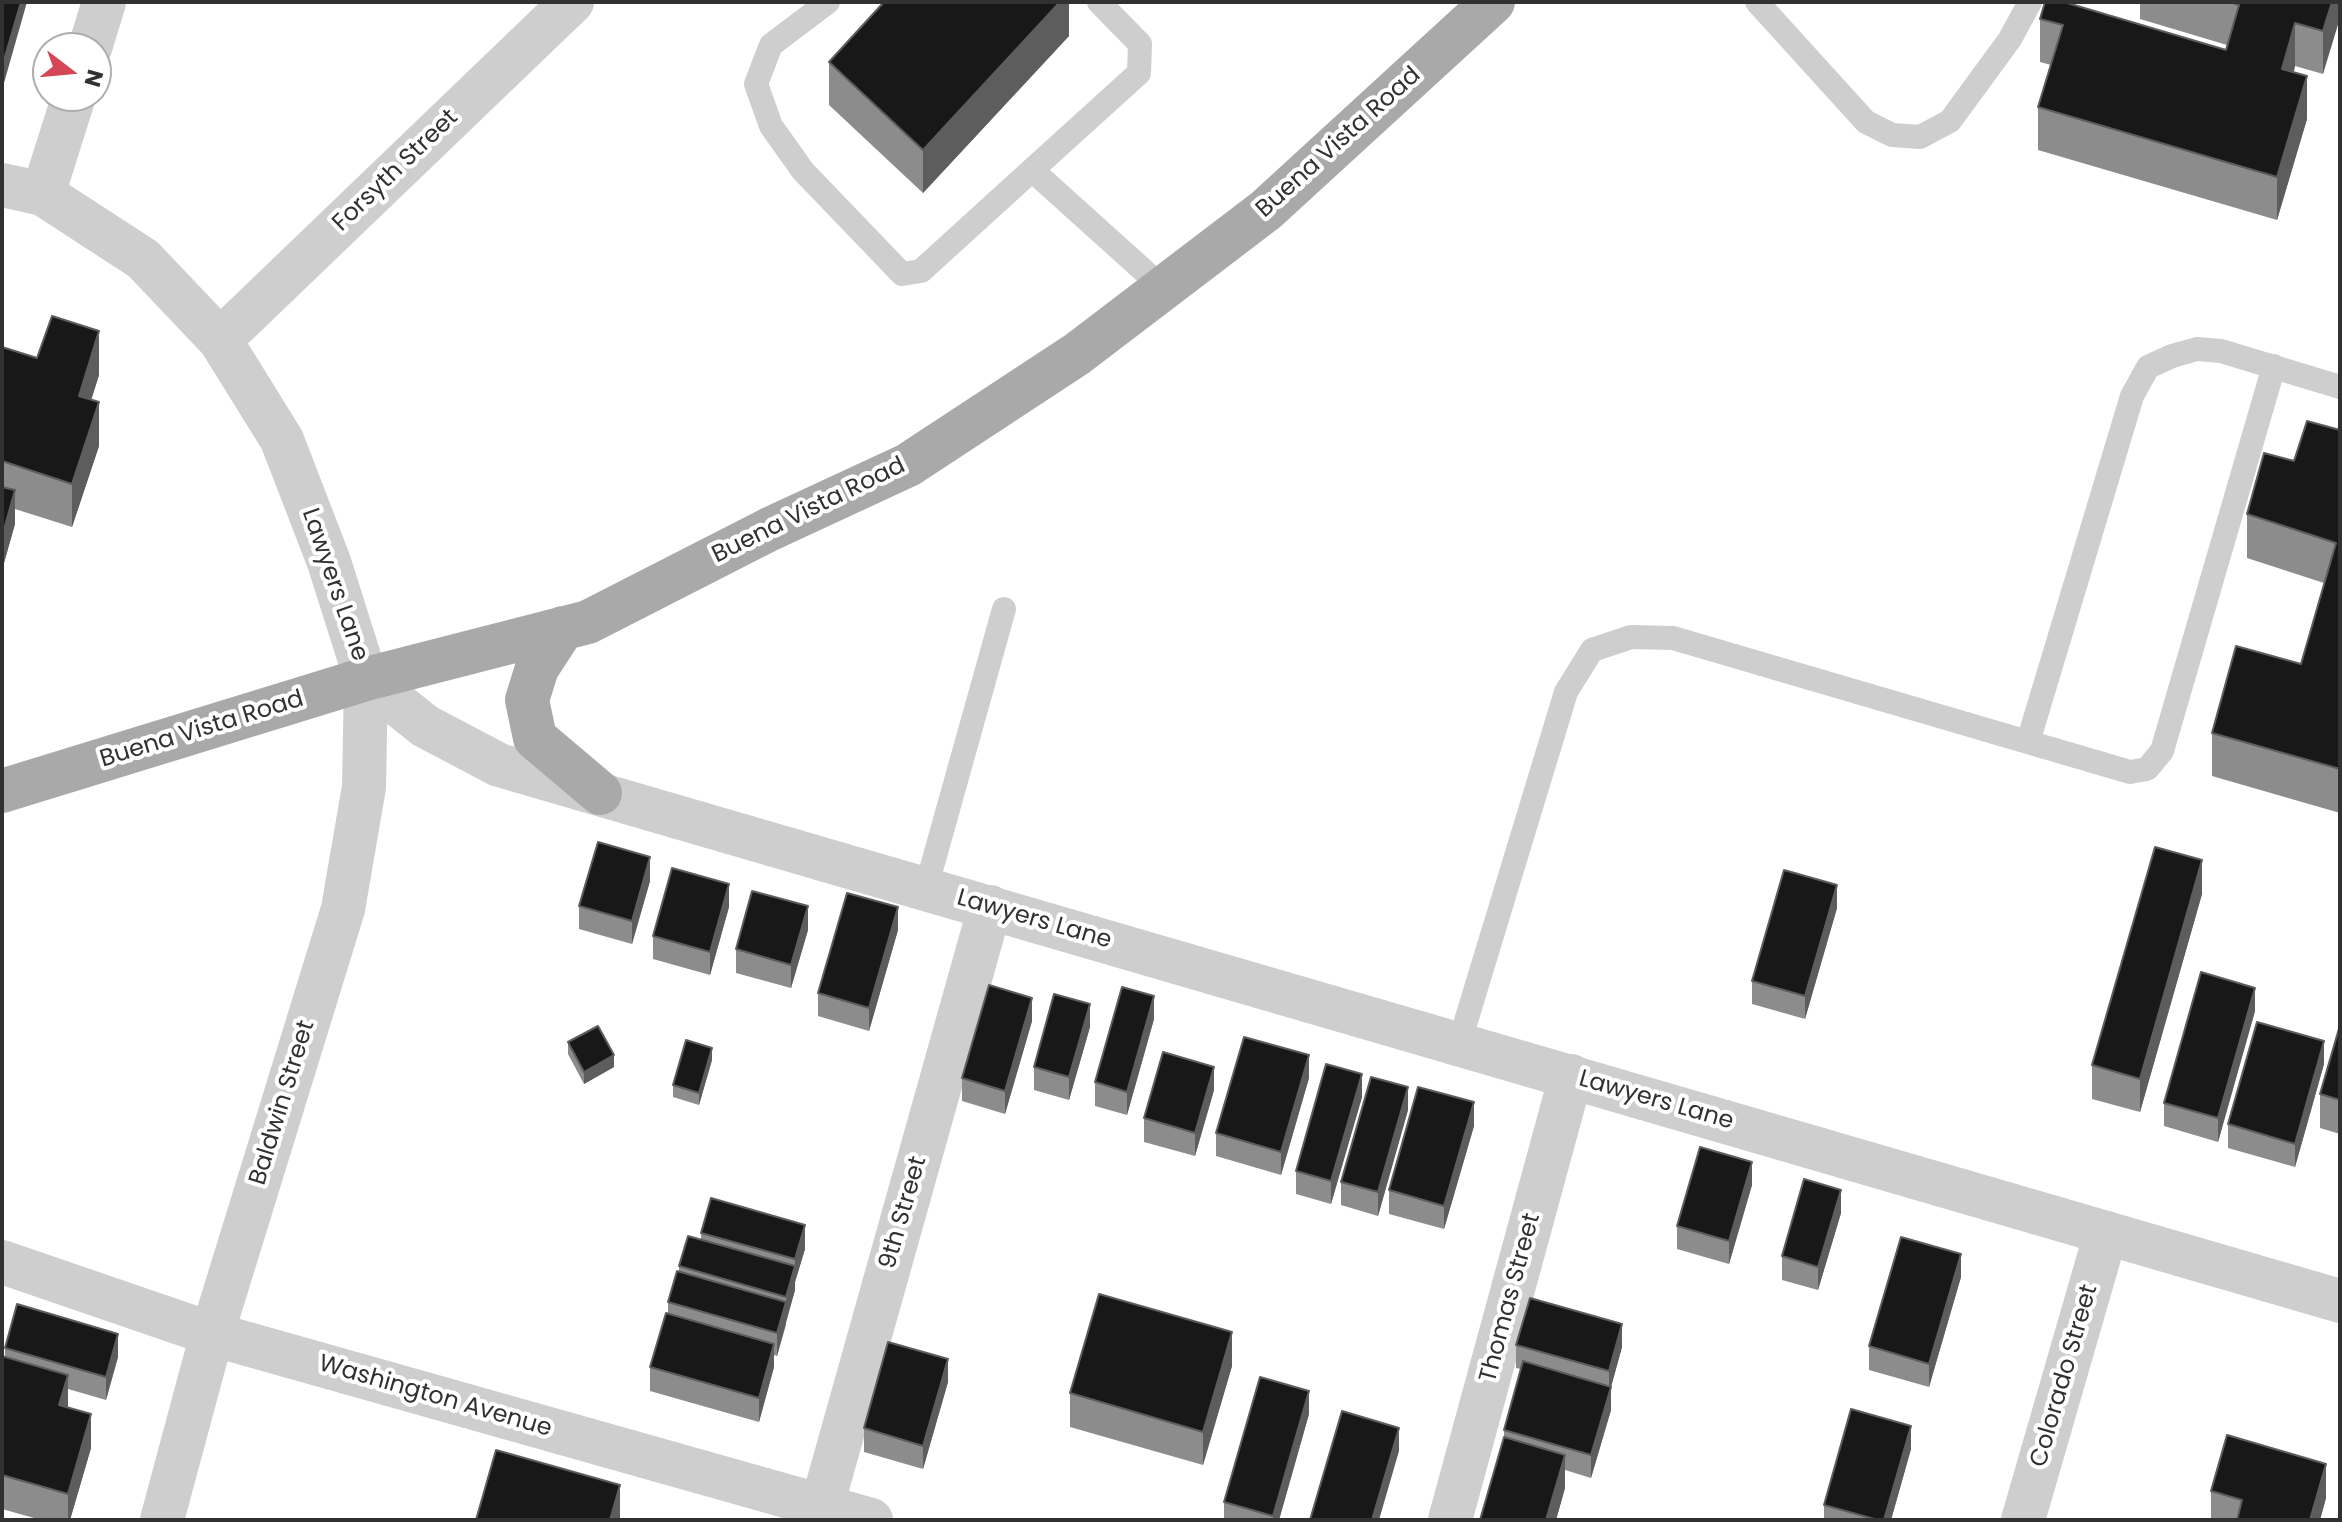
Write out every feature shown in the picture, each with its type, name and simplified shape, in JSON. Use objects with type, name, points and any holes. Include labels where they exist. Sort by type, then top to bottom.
[{"type":"main road","name":"Buena Vista Road","points":[[2,791],[366,679],[588,622],[770,529],[908,465],[1077,354],[1266,210],[1493,2]]},
{"type":"main road","points":[[563,628],[537,668],[527,700],[535,738],[600,793]]},
{"type":"street","points":[[95,32],[104,2]]},
{"type":"street","name":"Forsyth Street","points":[[220,340],[572,2]]},
{"type":"street","points":[[23,190],[65,112]]},
{"type":"street","name":"Lawyers Lane","points":[[23,190],[143,259],[220,340],[282,440],[329,562],[366,679],[425,726],[499,765],[2340,1301]]},
{"type":"street","name":"Baldwin Street","points":[[162,1520],[212,1334],[343,909],[364,787],[366,679]]},
{"type":"street","name":"9th Street","points":[[820,1514],[990,907]]},
{"type":"street","name":"Thomas Street","points":[[1450,1520],[1571,1076]]},
{"type":"street","name":"Colorado Street","points":[[2023,1520],[2106,1233]]},
{"type":"street","name":"Washington Avenue","points":[[2,1262],[212,1334],[820,1514],[871,1520]]},
{"type":"lane","points":[[828,2],[771,45],[756,84],[771,126],[803,171],[902,274],[921,271],[1139,73],[1140,44],[1099,2]]},
{"type":"lane","points":[[1757,2],[1866,122],[1892,135],[1920,137],[1950,121],[2010,39],[2030,2]]},
{"type":"lane","points":[[1032,170],[1163,288]]},
{"type":"lane","points":[[2028,742],[2132,396],[2148,367],[2197,349],[2221,351],[2340,387]]},
{"type":"lane","points":[[1459,1044],[1566,692],[1592,650],[1631,637],[1673,638],[2130,772],[2147,769],[2162,751],[2274,366]]},
{"type":"lane","points":[[926,888],[1004,609]]},
{"type":"building","points":[[2,2],[21,2],[2,67]]},
{"type":"building","points":[[884,2],[1060,2],[923,150],[829,62]]},
{"type":"building","points":[[2045,2],[2064,2],[2226,50],[2239,5],[2230,2],[2332,2],[2323,31],[2295,23],[2282,69],[2307,76],[2277,177],[2038,107],[2063,25],[2040,19]]},
{"type":"building","points":[[52,316],[99,331],[79,396],[99,402],[72,484],[2,461],[2,347],[37,358]]},
{"type":"building","points":[[2307,421],[2340,430],[2340,769],[2212,733],[2236,646],[2301,664],[2336,543],[2247,514],[2264,453],[2294,461]]},
{"type":"building","points":[[2,487],[15,490],[2,537]]},
{"type":"building","points":[[598,842],[650,857],[632,921],[579,906]]},
{"type":"building","points":[[2155,847],[2202,860],[2140,1079],[2092,1065]]},
{"type":"building","points":[[672,868],[729,884],[710,952],[653,936]]},
{"type":"building","points":[[1784,870],[1837,885],[1805,996],[1752,981]]},
{"type":"building","points":[[752,891],[808,906],[791,965],[736,949]]},
{"type":"building","points":[[847,893],[898,907],[869,1008],[818,993]]},
{"type":"building","points":[[2201,972],[2255,988],[2218,1118],[2164,1103]]},
{"type":"building","points":[[989,985],[1032,998],[1005,1091],[962,1078]]},
{"type":"building","points":[[1122,987],[1154,996],[1127,1092],[1095,1082]]},
{"type":"building","points":[[1054,994],[1090,1004],[1069,1077],[1034,1067]]},
{"type":"building","points":[[2257,1022],[2324,1041],[2295,1144],[2228,1124]]},
{"type":"building","points":[[2340,1025],[2340,1100],[2320,1094]]},
{"type":"building","points":[[598,1026],[614,1055],[584,1072],[568,1042]]},
{"type":"building","points":[[1244,1037],[1309,1055],[1281,1152],[1216,1133]]},
{"type":"building","points":[[686,1040],[712,1048],[699,1093],[673,1085]]},
{"type":"building","points":[[1163,1052],[1214,1067],[1195,1133],[1144,1118]]},
{"type":"building","points":[[1326,1064],[1362,1074],[1331,1181],[1296,1171]]},
{"type":"building","points":[[1371,1077],[1408,1087],[1378,1192],[1341,1182]]},
{"type":"building","points":[[1418,1087],[1474,1102],[1444,1206],[1389,1190]]},
{"type":"building","points":[[1700,1147],[1752,1162],[1729,1241],[1677,1226]]},
{"type":"building","points":[[1804,1179],[1841,1190],[1818,1267],[1782,1256]]},
{"type":"building","points":[[711,1198],[805,1225],[795,1259],[701,1233]]},
{"type":"building","points":[[688,1236],[795,1266],[786,1297],[679,1266]]},
{"type":"building","points":[[1901,1237],[1961,1254],[1929,1364],[1869,1346]]},
{"type":"building","points":[[677,1271],[786,1302],[777,1333],[668,1302]]},
{"type":"building","points":[[1099,1294],[1232,1332],[1203,1432],[1070,1393]]},
{"type":"building","points":[[1530,1298],[1622,1324],[1609,1371],[1516,1345]]},
{"type":"building","points":[[17,1304],[118,1334],[106,1377],[5,1348]]},
{"type":"building","points":[[666,1313],[774,1344],[759,1398],[650,1367]]},
{"type":"building","points":[[888,1342],[948,1359],[923,1446],[864,1428]]},
{"type":"building","points":[[2,1356],[68,1375],[59,1405],[91,1414],[68,1494],[2,1475]]},
{"type":"building","points":[[1523,1361],[1611,1387],[1591,1455],[1504,1430]]},
{"type":"building","points":[[1260,1377],[1309,1391],[1273,1516],[1224,1502]]},
{"type":"building","points":[[1851,1409],[1911,1426],[1884,1520],[1824,1505]]},
{"type":"building","points":[[1342,1411],[1399,1428],[1372,1520],[1310,1520]]},
{"type":"building","points":[[2227,1435],[2326,1464],[2310,1520],[2237,1520],[2242,1500],[2211,1491]]},
{"type":"building","points":[[1504,1437],[1565,1455],[1546,1520],[1480,1520]]},
{"type":"building","points":[[496,1450],[620,1485],[610,1520],[476,1520]]}]
